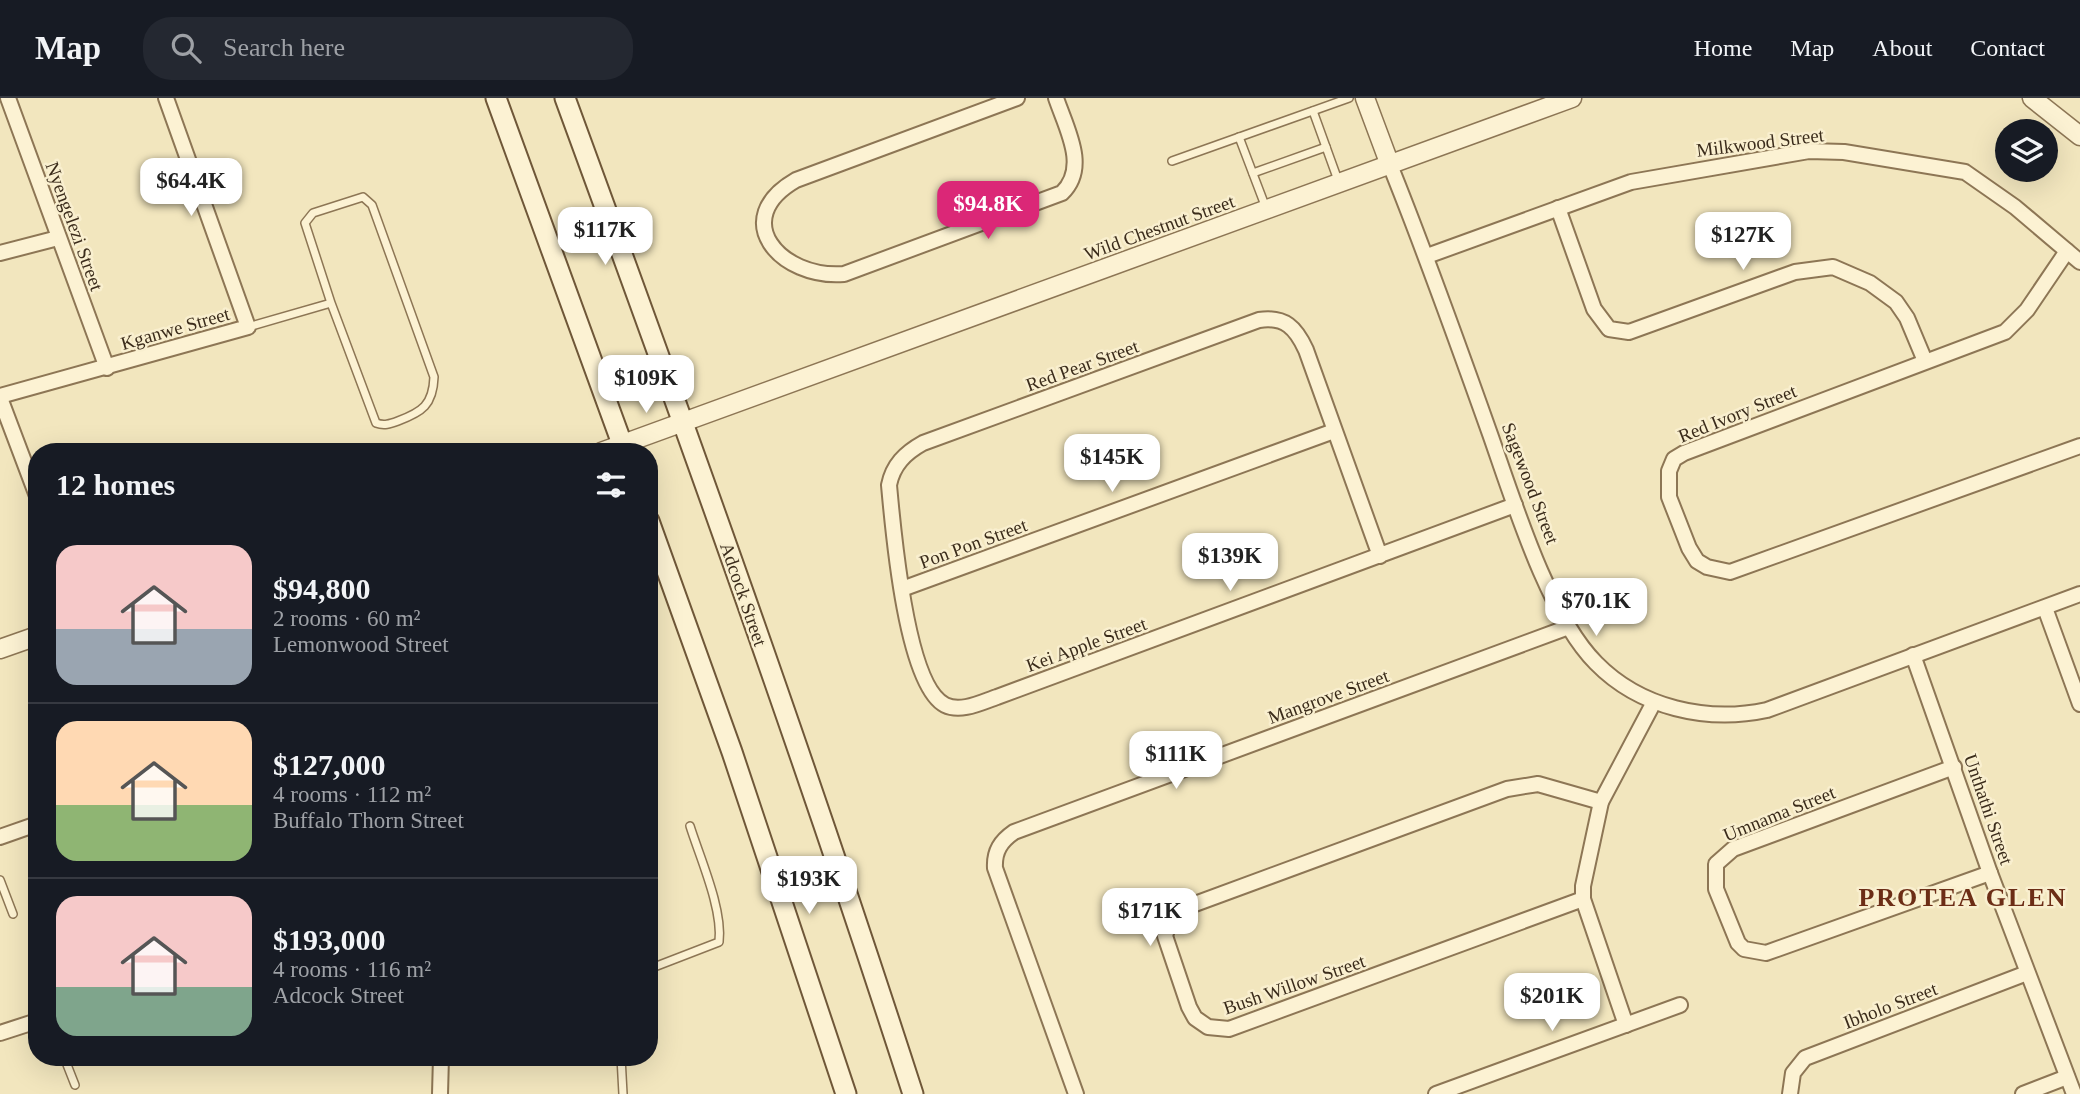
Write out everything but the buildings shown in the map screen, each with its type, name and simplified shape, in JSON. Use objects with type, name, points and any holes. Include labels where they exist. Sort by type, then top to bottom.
[{"type":"main road","points":[[496,98],[621,443]]},
{"type":"main road","name":"Adcock Street","points":[[565,98],[683,422],[810,784],[913,1094]]},
{"type":"main road","points":[[658,546],[732,752],[846,1094]]},
{"type":"street","name":"Kganwe Street","points":[[28,472],[0,397],[248,327],[166,98]]},
{"type":"street","points":[[1017,98],[796,180],[782,188],[767,207],[765,221],[774,250],[790,265],[809,272],[844,274],[1062,193],[1071,185],[1076,167],[1056,98]]},
{"type":"street","name":"Sagewood Street","points":[[1365,98],[1427,256],[1516,505],[1566,628],[1598,665],[1654,702],[1700,713],[1745,715],[1767,710],[2080,594]]},
{"type":"street","name":"Wild Chestnut Street","points":[[635,443],[683,422],[1572,98]]},
{"type":"street","points":[[2032,98],[2080,136]]},
{"type":"street","name":"Nyengelezi Street","points":[[7,106],[107,368]]},
{"type":"street","name":"Milkwood Street","points":[[1427,256],[1652,176],[1809,151],[1843,152],[1965,172],[2015,206],[2080,262]]},
{"type":"street","points":[[1559,208],[1594,309],[1609,328],[1629,332],[1795,272],[1833,267],[1870,283],[1896,302],[1907,318],[1925,361]]},
{"type":"street","points":[[0,253],[58,238]]},
{"type":"street","name":"Red Ivory Street","points":[[2067,251],[2027,310],[2005,332],[1674,459],[1669,471],[1669,497],[1689,548],[1697,561],[1718,571],[1742,570],[2080,446]]},
{"type":"street","name":"Red Pear Street","points":[[943,704],[926,684],[909,629],[902,589],[889,485],[892,472],[901,459],[923,443],[1269,319],[1280,320],[1298,332],[1380,556]]},
{"type":"street","name":"Pon Pon Street","points":[[902,589],[1334,431]]},
{"type":"street","name":"Kei Apple Street","points":[[943,704],[964,708],[997,697],[1516,505]]},
{"type":"street","points":[[2045,608],[2080,704]]},
{"type":"street","name":"Mangrove Street","points":[[1076,1094],[995,868],[995,857],[1005,838],[1040,822],[1566,628]]},
{"type":"street","points":[[0,649],[28,639]]},
{"type":"street","name":"Unthathi Street","points":[[1913,655],[1990,873],[2074,1094]]},
{"type":"street","points":[[1626,1026],[1583,899],[1587,862],[1601,802],[1654,702]]},
{"type":"street","name":"Umnama Street","points":[[1954,767],[1732,849],[1716,864],[1716,889],[1738,943],[1744,950],[1766,953],[1990,873]]},
{"type":"street","name":"Bush Willow Street","points":[[1583,899],[1229,1029],[1208,1027],[1195,1018],[1165,936],[1171,917],[1184,908],[1507,789],[1538,784],[1601,802]]},
{"type":"street","points":[[0,837],[28,827]]},
{"type":"street","name":"Ibholo Street","points":[[1790,1094],[1793,1073],[1805,1058],[2027,973]]},
{"type":"street","points":[[1436,1094],[1680,1005]]},
{"type":"street","points":[[0,1033],[28,1024]]},
{"type":"street","points":[[440,1094],[441,1066]]},
{"type":"street","points":[[2023,1094],[2067,1077]]},
{"type":"lane","points":[[1172,161],[1349,98]]},
{"type":"lane","points":[[1313,111],[1339,184]]},
{"type":"lane","points":[[1240,137],[1267,210]]},
{"type":"lane","points":[[1253,173],[1326,147]]},
{"type":"lane","points":[[363,197],[372,205],[434,377],[433,389],[419,413],[389,425],[376,423],[331,303],[305,223],[313,213],[363,197]]},
{"type":"lane","points":[[248,327],[331,303]]},
{"type":"lane","points":[[658,966],[719,942],[720,930],[714,903],[690,826]]},
{"type":"lane","points":[[0,880],[13,914]]},
{"type":"lane","points":[[68,1066],[75,1085]]},
{"type":"lane","points":[[621,1066],[623,1094]]},
{"type":"district","name":"PROTEA GLEN","points":[[1963,897]]}]
